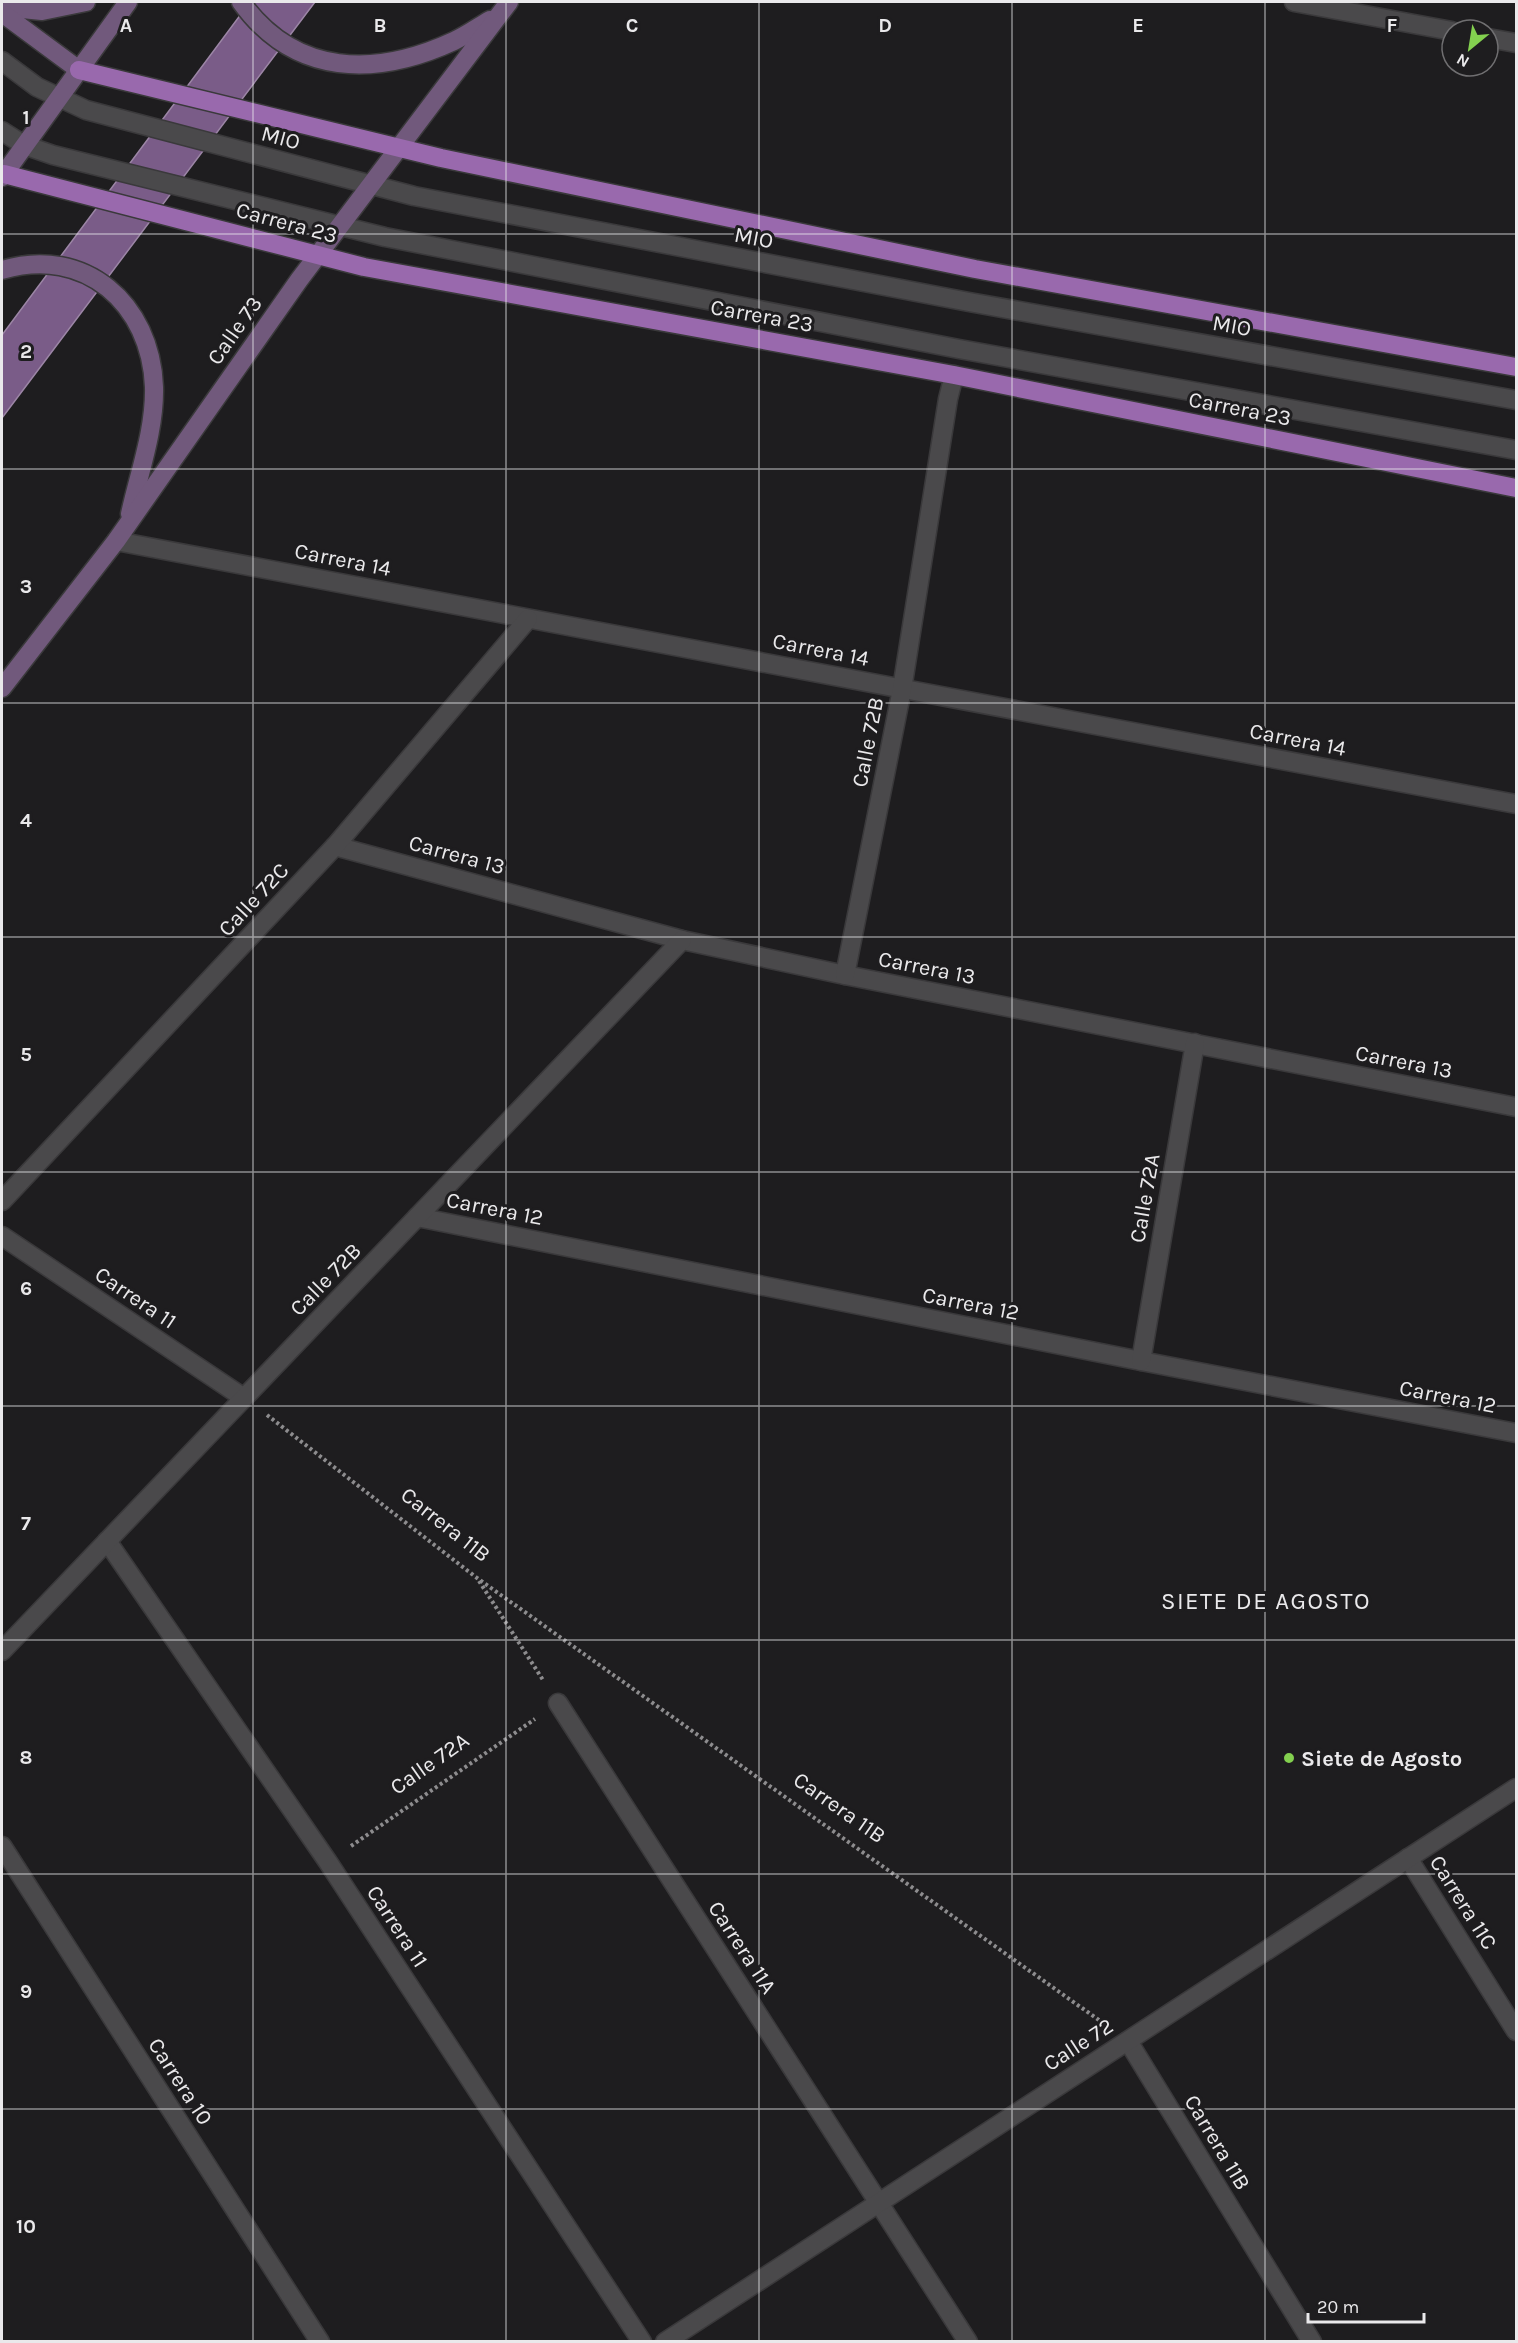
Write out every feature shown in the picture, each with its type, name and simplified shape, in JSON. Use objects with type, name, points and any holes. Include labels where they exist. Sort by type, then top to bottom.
[{"type":"main road","points":[[2,7],[42,11],[86,2]]},
{"type":"main road","points":[[2,174],[128,2]]},
{"type":"main road","points":[[241,2],[256,21],[295,50],[327,61],[366,66],[405,59],[454,41],[503,9]]},
{"type":"main road","name":"Calle 73","points":[[2,688],[116,541],[318,255],[503,9]]},
{"type":"main road","points":[[2,13],[79,70],[441,158],[975,269],[1516,368]]},
{"type":"main road","name":"Carrera 23","points":[[2,174],[364,267],[954,375],[1516,488]]},
{"type":"main road","points":[[2,270],[40,264],[71,269],[89,275],[120,298],[132,314],[148,347],[154,388],[150,431],[129,520]]},
{"type":"street","points":[[1294,2],[1440,29]]},
{"type":"street","points":[[1500,40],[1516,43]]},
{"type":"street","name":"MIO","points":[[2,61],[37,87],[86,110],[414,196],[957,300],[1516,400]]},
{"type":"street","points":[[2,131],[24,146],[53,155],[385,237],[959,349],[1516,450]]},
{"type":"street","name":"Calle 72B","points":[[845,975],[902,689],[948,399],[954,375]]},
{"type":"street","name":"Carrera 14","points":[[116,541],[1516,804]]},
{"type":"street","name":"Calle 72C","points":[[2,1201],[335,846],[528,619]]},
{"type":"street","name":"Carrera 13","points":[[335,846],[682,940],[845,975],[1516,1107]]},
{"type":"street","name":"Calle 72B","points":[[2,1651],[682,940]]},
{"type":"street","name":"Calle 72A","points":[[1141,1361],[1195,1043]]},
{"type":"street","name":"Carrera 12","points":[[417,1217],[1516,1433]]},
{"type":"street","name":"Carrera 11","points":[[2,1236],[244,1398]]},
{"type":"street","name":"Carrera 11","points":[[107,1540],[328,1862],[642,2342]]},
{"type":"street","name":"Carrera 11A","points":[[558,1703],[968,2342]]},
{"type":"street","name":"Calle 72","points":[[665,2342],[1516,1788]]},
{"type":"street","name":"Carrera 10","points":[[2,1846],[320,2342]]},
{"type":"street","name":"Carrera 11C","points":[[1408,1858],[1516,2031]]},
{"type":"street","name":"Carrera 11B","points":[[1128,2041],[1312,2342]]},
{"type":"path","name":"Carrera 11B","points":[[244,1398],[477,1578],[1128,2041]]},
{"type":"path","points":[[477,1578],[558,1703]]},
{"type":"path","name":"Calle 72A","points":[[328,1862],[558,1703]]},
{"type":"shaded area","points":[[250,2],[315,2],[2,418],[2,335]]},
{"type":"place","name":"Siete de Agosto","points":[[1289,1758]]},
{"type":"district","name":"SIETE DE AGOSTO","points":[[1266,1601]]}]
